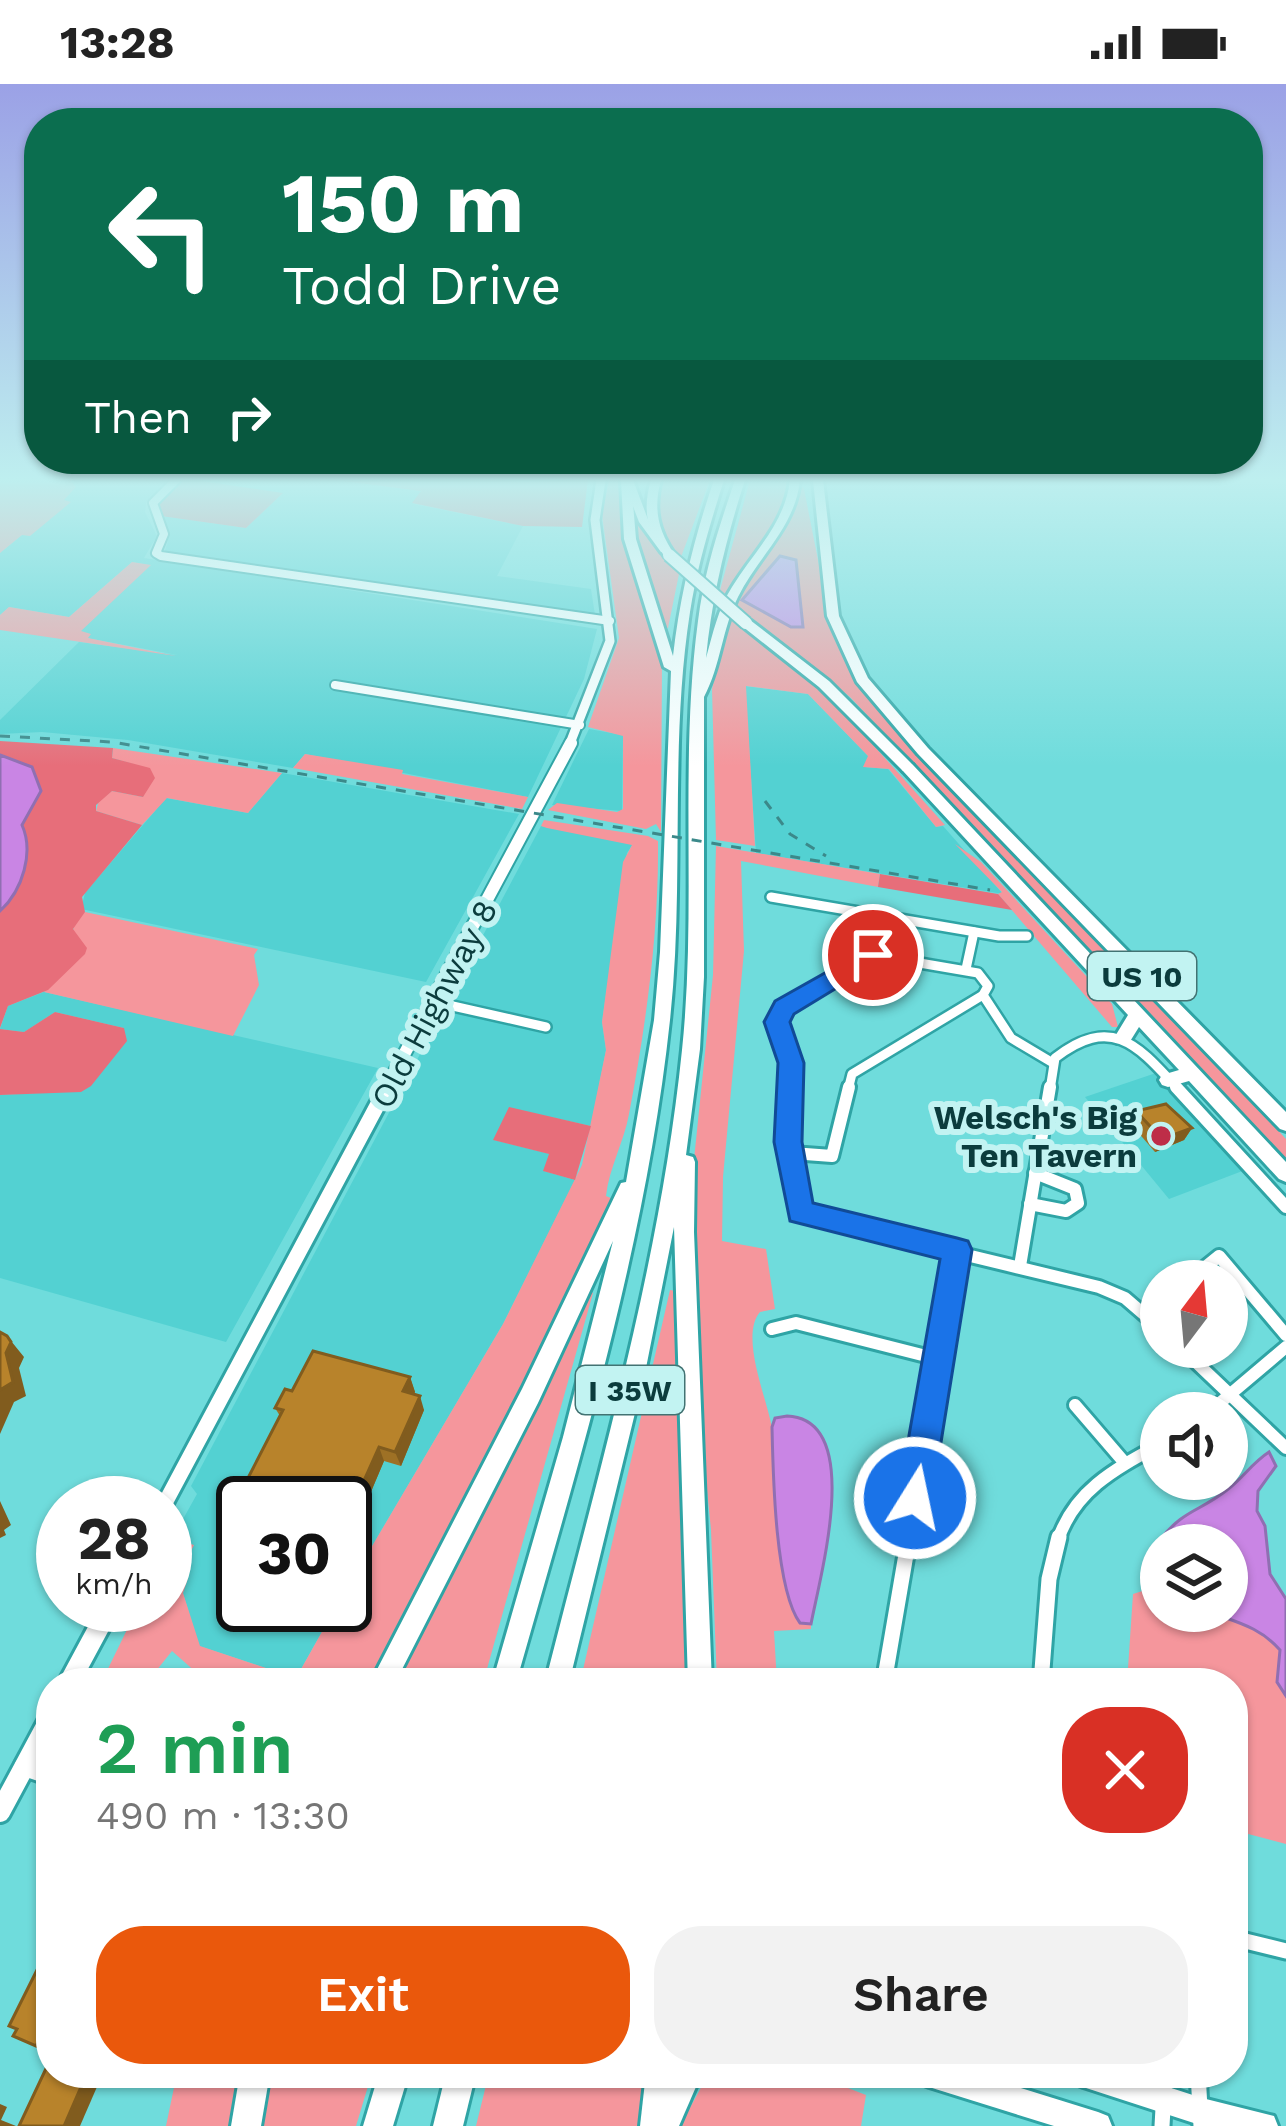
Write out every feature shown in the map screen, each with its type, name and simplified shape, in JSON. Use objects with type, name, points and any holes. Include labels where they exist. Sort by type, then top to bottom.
[{"type":"highway","points":[[642,575],[674,677]]},
{"type":"highway","name":"I 35W","points":[[508,1668],[594,1363],[658,1058],[670,937],[674,677],[692,575]]},
{"type":"highway","name":"US 10","points":[[693,575],[824,683],[1286,1174]]},
{"type":"highway","name":"I 35W","points":[[561,1668],[653,1288],[688,1079],[700,927],[697,698],[710,575]]},
{"type":"highway","points":[[697,698],[712,671],[729,603],[747,575]]},
{"type":"highway","name":"US 10","points":[[828,575],[837,630],[875,697],[997,829],[1286,1124]]},
{"type":"highway","points":[[1123,1038],[1136,1010]]},
{"type":"highway","points":[[1168,1080],[1192,1073]]},
{"type":"highway","points":[[688,1079],[684,1232],[699,1668]]},
{"type":"highway","points":[[390,1668],[530,1396],[603,1245],[613,1213],[636,1174]]},
{"type":"highway","points":[[246,2126],[252,2088]]},
{"type":"highway","points":[[379,2126],[390,2088]]},
{"type":"highway","points":[[448,2126],[457,2088]]},
{"type":"highway","points":[[659,2126],[660,2088]]},
{"type":"highway","points":[[659,2126],[679,2088]]},
{"type":"main road","points":[[977,2088],[1098,2126]]},
{"type":"main road","points":[[1127,2088],[1202,2119],[1264,2126]]},
{"type":"street","points":[[297,575],[610,621]]},
{"type":"street","name":"Old Highway 8","points":[[179,1476],[580,724],[607,656],[610,621],[603,575]]},
{"type":"street","points":[[335,685],[580,724]]},
{"type":"street","points":[[771,897],[974,932],[1027,936]]},
{"type":"street","points":[[966,969],[974,932]]},
{"type":"street","points":[[1053,1063],[1011,1038],[983,995],[986,981],[966,969],[873,955],[779,1012],[777,1022],[791,1063],[788,1142],[796,1204],[806,1216],[1114,1292],[1140,1310]]},
{"type":"street","points":[[792,1153],[832,1156],[852,1074],[983,995]]},
{"type":"street","points":[[434,1002],[546,1027]]},
{"type":"street","points":[[1020,1266],[1053,1063],[1070,1047],[1103,1036],[1137,1045],[1286,1207]]},
{"type":"street","points":[[1030,1204],[1066,1211],[1078,1202],[1068,1184],[1035,1173]]},
{"type":"street","points":[[886,1668],[957,1250]]},
{"type":"street","points":[[1248,1290],[1286,1335]]},
{"type":"street","points":[[772,1329],[796,1323],[938,1359]]},
{"type":"street","points":[[1231,1392],[1286,1347]]},
{"type":"street","points":[[1202,1368],[1227,1392]]},
{"type":"street","points":[[1075,1405],[1124,1462]]},
{"type":"street","points":[[1248,1412],[1286,1448]]},
{"type":"street","points":[[1043,1668],[1058,1539],[1075,1504],[1140,1454]]},
{"type":"street","points":[[77,1668],[96,1632]]},
{"type":"street","points":[[0,1812],[36,1748]]},
{"type":"street","points":[[25,1766],[36,1770]]},
{"type":"street","points":[[1248,1942],[1286,1951]]},
{"type":"street","points":[[1199,2088],[1202,2119]]},
{"type":"shaded area","points":[[0,575],[117,575],[69,617],[9,607],[0,615]]},
{"type":"shaded area","points":[[117,575],[140,575],[81,631],[91,634],[88,638],[176,656],[0,630],[0,615],[9,607],[69,617]]},
{"type":"shaded area","points":[[138,575],[254,575],[597,629],[584,679],[528,797],[305,754],[293,768],[128,740],[42,732],[0,734],[0,720],[79,642],[177,655],[87,638],[80,631]]},
{"type":"shaded area","points":[[314,575],[497,575],[591,589],[595,615]]},
{"type":"shaded area","points":[[610,575],[639,575],[662,661],[661,832],[656,824],[646,829],[548,810],[557,803],[623,809],[623,736],[588,727],[619,638]]},
{"type":"shaded area","points":[[644,575],[679,575],[668,628],[662,628]]},
{"type":"shaded area","points":[[724,575],[743,575],[727,600],[719,594]]},
{"type":"shaded area","points":[[748,575],[763,575],[742,600],[791,627],[804,626],[798,575],[821,575],[833,636],[869,698],[1286,1139],[1286,1160],[850,697],[733,604]]},
{"type":"shaded area","points":[[763,575],[798,575],[803,627],[791,627],[742,600]]},
{"type":"shaded area","points":[[729,617],[822,688],[945,825],[936,827],[889,769],[863,767],[868,756],[808,694],[746,686],[755,846],[716,840],[712,689]]},
{"type":"shaded area","points":[[745,686],[808,694],[869,757],[864,767],[888,769],[936,827],[943,826],[1003,894],[756,853]]},
{"type":"shaded area","points":[[589,729],[623,735],[622,811],[552,805]]},
{"type":"shaded area","points":[[0,741],[113,748],[112,758],[150,768],[155,778],[143,797],[112,791],[96,805],[96,811],[142,825],[82,897],[85,912],[73,929],[87,948],[85,954],[48,990],[8,1006],[0,1028],[0,911],[19,886],[26,862],[22,825],[41,791],[31,767],[0,755]]},
{"type":"shaded area","points":[[113,748],[282,773],[248,813],[167,798],[142,825],[96,811],[99,800],[112,791],[143,797],[150,769],[112,758]]},
{"type":"shaded area","points":[[305,754],[528,797],[522,809],[293,768]]},
{"type":"shaded area","points":[[0,755],[32,767],[41,791],[22,825],[27,847],[20,882],[0,911]]},
{"type":"shaded area","points":[[282,773],[519,814],[426,982],[81,909],[85,893],[166,798],[248,813]]},
{"type":"shaded area","points":[[544,820],[658,841],[646,1013],[627,1124],[606,1196],[613,1199],[600,1236],[378,1668],[302,1668],[322,1632],[372,1632],[372,1546],[503,1324],[582,1165],[606,1050],[602,1022],[623,862],[632,845],[541,826]]},
{"type":"shaded area","points":[[541,826],[633,844],[627,853],[602,1022],[606,1050],[591,1126],[510,1108],[494,1140],[550,1154],[544,1171],[575,1180],[503,1324],[372,1546],[372,1476],[216,1476],[216,1632],[322,1632],[302,1668],[266,1668],[199,1646],[192,1623],[192,1503],[197,1494],[192,1484]]},
{"type":"shaded area","points":[[955,844],[981,862],[1112,1004],[1118,1027],[1112,1027],[998,894],[1002,892]]},
{"type":"shaded area","points":[[716,846],[880,874],[878,887],[741,861],[744,951],[723,1177],[722,1241],[766,1249],[775,1309],[760,1312],[752,1337],[772,1429],[786,1574],[800,1622],[811,1624],[811,1629],[774,1631],[776,1668],[716,1668],[711,1530],[696,1377],[692,1179],[713,975]]},
{"type":"shaded area","points":[[880,874],[998,894],[1012,910],[878,887]]},
{"type":"shaded area","points":[[85,912],[258,949],[254,955],[259,985],[233,1036],[44,992],[66,960],[74,921]]},
{"type":"shaded area","points":[[44,992],[378,1068],[226,1342],[0,1278],[0,1095],[82,1091],[124,1028],[55,1012],[24,1032],[0,1029],[8,1006]]},
{"type":"shaded area","points":[[55,1012],[124,1028],[127,1041],[81,1092],[0,1095],[0,1029],[24,1032]]},
{"type":"shaded area","points":[[1156,1073],[1245,1170],[1169,1199],[1085,1097]]},
{"type":"shaded area","points":[[509,1107],[591,1126],[575,1180],[543,1171],[549,1154],[493,1140]]},
{"type":"shaded area","points":[[670,1290],[681,1292],[690,1668],[583,1668]]},
{"type":"shaded area","points":[[588,1291],[593,1293],[487,1668],[400,1668]]},
{"type":"shaded area","points":[[787,1416],[811,1424],[825,1443],[831,1470],[828,1538],[811,1624],[800,1623],[792,1607],[777,1529],[772,1427],[775,1418]]},
{"type":"shaded area","points":[[1269,1452],[1276,1466],[1258,1491],[1257,1511],[1265,1526],[1270,1574],[1286,1599],[1286,1696],[1277,1682],[1280,1650],[1248,1627],[1248,1524],[1175,1524],[1212,1500],[1248,1500],[1248,1470]]},
{"type":"shaded area","points":[[1140,1592],[1140,1632],[1248,1632],[1248,1626],[1280,1650],[1277,1682],[1286,1696],[1286,1844],[1248,1834],[1248,1668],[1128,1668],[1133,1594]]},
{"type":"shaded area","points":[[192,1621],[200,1646],[266,1668],[191,1668],[172,1651],[158,1668],[108,1668],[126,1632],[192,1632]]},
{"type":"shaded area","points":[[174,2088],[240,2088],[234,2126],[166,2126]]},
{"type":"shaded area","points":[[265,2088],[367,2088],[356,2126],[259,2126]]},
{"type":"shaded area","points":[[485,2088],[647,2088],[641,2126],[476,2126]]},
{"type":"shaded area","points":[[701,2088],[848,2088],[866,2095],[861,2126],[680,2126]]},
{"type":"building","points":[[1166,1104],[1192,1128],[1162,1139],[1136,1111]]},
{"type":"building","points":[[0,1332],[11,1342],[6,1353],[13,1382],[0,1390]]},
{"type":"building","points":[[313,1351],[410,1377],[403,1391],[420,1396],[395,1452],[379,1447],[366,1476],[249,1476],[283,1410],[275,1408],[285,1389],[292,1391]]},
{"type":"building","points":[[36,1972],[36,2046],[13,2036],[17,2029],[9,2026]]},
{"type":"building","points":[[37,2088],[80,2088],[64,2126],[19,2126]]},
{"type":"railway","points":[[0,736],[112,742],[990,890]]},
{"type":"railway","points":[[765,801],[790,834],[826,856]]},
{"type":"place","name":"Welsch's Big Ten Tavern","points":[[1161,1136]]},
{"type":"route","points":[[873,955],[784,1008],[777,1022],[791,1063],[788,1142],[800,1212],[957,1250],[915,1498]]}]
